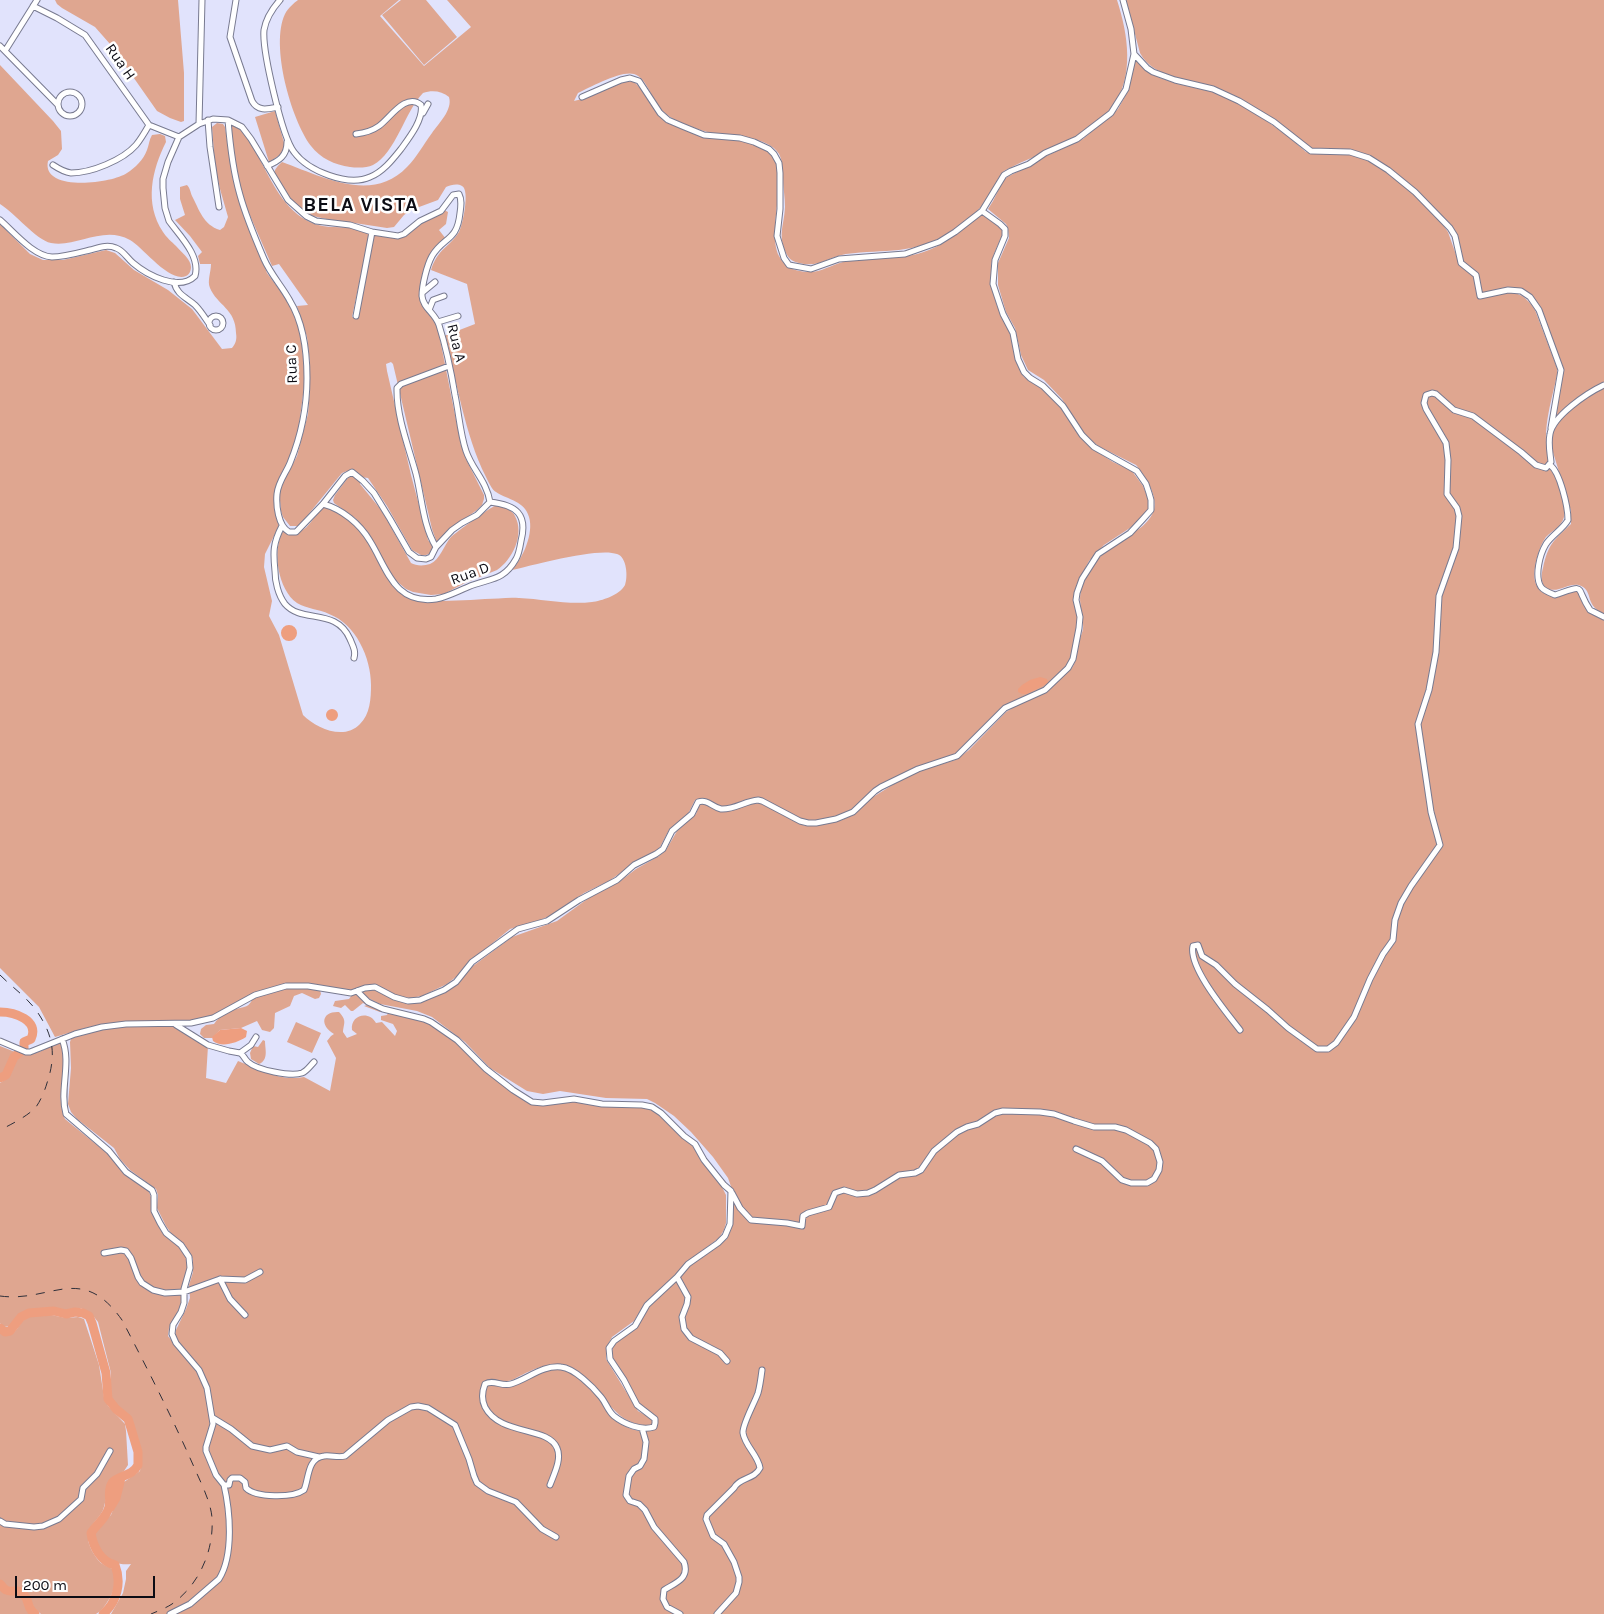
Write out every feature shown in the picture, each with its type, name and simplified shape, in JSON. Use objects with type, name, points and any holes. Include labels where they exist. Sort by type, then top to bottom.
[{"type":"street","points":[[4,51],[37,0]]},
{"type":"street","points":[[199,124],[202,0]]},
{"type":"street","points":[[236,0],[230,31],[231,42],[252,101],[256,107],[262,109],[278,107]]},
{"type":"street","points":[[280,0],[270,13],[264,29],[266,54],[288,141],[295,153],[312,167],[334,177],[352,180],[360,180],[378,173],[390,162],[405,143],[428,104]]},
{"type":"street","points":[[582,97],[621,80],[634,79],[642,86],[660,114],[668,120],[704,135],[740,138],[769,148],[779,164],[780,209],[777,228],[779,246],[789,265],[811,269],[839,260],[905,254],[924,249],[955,232],[982,210],[1004,175],[1011,170],[1029,164],[1045,153],[1077,139],[1111,113],[1126,89],[1134,54],[1123,0]]},
{"type":"street","name":"Rua H","points":[[34,6],[85,35],[149,125]]},
{"type":"street","points":[[0,46],[58,105],[62,112],[71,115],[78,112],[82,103],[78,95],[70,92],[60,97],[58,105]]},
{"type":"street","points":[[1134,54],[1153,72],[1175,80],[1213,89],[1239,100],[1274,122],[1311,151],[1340,150],[1350,152],[1368,158],[1388,170],[1415,192],[1450,228],[1455,236],[1462,263],[1476,275],[1480,296],[1508,290],[1521,291],[1530,297],[1539,310],[1561,370],[1550,433],[1550,465]]},
{"type":"street","points":[[356,134],[370,131],[380,125],[407,102],[415,102],[420,105],[422,110],[421,116]]},
{"type":"street","points":[[208,120],[219,207]]},
{"type":"street","points":[[0,220],[31,249],[43,255],[58,256],[102,247],[113,247],[121,250],[141,269],[153,275],[174,282],[190,280],[195,276],[196,264],[169,221],[163,195],[165,170],[179,137],[208,120],[228,120],[242,127],[288,200],[306,216],[316,221],[357,226],[372,232],[402,236],[420,221],[441,211],[453,194],[459,194],[462,200],[457,230],[433,255],[427,269],[422,295]]},
{"type":"street","name":"Rua C","points":[[228,120],[236,179],[244,210],[271,272],[298,314],[304,339],[307,377],[302,423],[290,463],[276,494],[278,513],[282,526]]},
{"type":"street","points":[[53,165],[59,170],[72,173],[100,167],[118,159],[136,146],[149,125],[179,137]]},
{"type":"street","points":[[267,166],[280,160],[285,154],[287,145],[285,132]]},
{"type":"street","points":[[2,1042],[26,1052],[88,1030],[115,1025],[191,1023],[213,1018],[255,995],[286,986],[308,986],[344,992],[376,987],[394,997],[414,1001],[420,1000],[444,990],[459,979],[472,962],[508,935],[518,929],[548,920],[579,900],[616,880],[634,866],[663,849],[672,831],[689,817],[695,805],[702,800],[725,809],[758,800],[800,821],[808,823],[843,817],[853,812],[881,787],[918,769],[957,756],[1005,708],[1045,690],[1068,668],[1073,659],[1080,617],[1076,600],[1082,579],[1098,554],[1130,532],[1151,510],[1151,500],[1146,484],[1137,471],[1094,447],[1076,427],[1063,406],[1024,372],[1018,359],[1013,333],[1002,314],[993,284],[993,268],[998,250],[1005,236],[1005,229],[982,210]]},
{"type":"street","points":[[356,316],[372,232]]},
{"type":"street","points":[[174,282],[180,295],[197,307],[210,325]]},
{"type":"street","points":[[422,295],[425,290],[436,282]]},
{"type":"street","name":"Rua A","points":[[422,295],[423,302],[438,322],[466,452],[487,487],[490,502]]},
{"type":"street","points":[[429,310],[433,300],[444,296]]},
{"type":"street","points":[[438,322],[458,316]]},
{"type":"street","points":[[436,547],[430,534],[397,391],[402,384],[449,366]]},
{"type":"street","points":[[1550,433],[1553,425],[1573,405],[1604,385]]},
{"type":"street","points":[[1240,1030],[1196,966],[1192,954],[1192,946],[1198,945],[1202,956],[1216,965],[1235,984],[1288,1028],[1317,1049],[1328,1050],[1336,1043],[1354,1017],[1370,979],[1383,954],[1393,940],[1395,920],[1401,903],[1440,846],[1430,812],[1418,724],[1429,690],[1436,652],[1439,596],[1456,548],[1459,516],[1457,508],[1446,494],[1448,460],[1446,443],[1426,409],[1425,398],[1429,393],[1436,394],[1450,408],[1472,416],[1536,465],[1546,468],[1550,465]]},
{"type":"street","points":[[1550,465],[1558,475],[1568,517],[1566,522],[1546,544],[1540,561],[1538,578],[1540,586],[1544,590],[1555,594],[1572,588],[1578,588],[1581,590],[1590,610],[1604,617]]},
{"type":"street","points":[[354,658],[355,652],[349,636],[340,626],[329,619],[299,612],[285,604],[276,582],[274,557],[276,537],[282,526],[289,532],[296,532],[323,504],[345,476],[352,472],[356,473],[369,487],[382,505],[409,552],[417,558],[426,559],[434,553],[436,547],[452,530],[477,515],[490,502]]},
{"type":"street","name":"Rua D","points":[[323,504],[341,511],[356,524],[370,541],[388,575],[399,588],[412,596],[427,599],[443,597],[474,584],[503,576],[510,569],[519,553],[523,533],[522,520],[518,511],[514,508],[501,503],[490,502]]},
{"type":"street","points":[[357,991],[368,1002],[382,1009],[431,1022],[458,1040],[486,1069],[532,1102],[543,1103],[574,1099],[615,1106],[647,1105],[656,1109],[695,1144],[704,1160],[731,1191],[740,1208],[751,1220],[802,1226],[803,1216],[830,1206],[835,1193],[844,1190],[857,1194],[868,1193],[899,1175],[915,1173],[921,1170],[934,1151],[957,1132],[978,1124],[991,1114],[1003,1111],[1054,1114],[1094,1127],[1115,1127],[1126,1130],[1150,1143],[1156,1149],[1160,1162],[1159,1170],[1154,1179],[1147,1183],[1131,1183],[1122,1180],[1102,1161],[1076,1149]]},
{"type":"street","points":[[171,1024],[178,1026],[208,1045],[240,1053],[247,1061],[254,1065],[285,1074],[294,1075],[305,1072],[314,1062]]},
{"type":"street","points":[[240,1053],[251,1045],[256,1037]]},
{"type":"street","points":[[62,1039],[66,1056],[64,1106],[66,1114],[109,1151],[126,1172],[152,1190],[154,1211],[160,1223],[166,1233],[181,1245],[189,1257],[191,1265],[184,1285],[184,1303],[173,1325],[172,1334],[176,1344],[192,1361],[204,1379],[207,1388],[213,1418],[212,1431],[206,1450],[216,1475],[224,1485],[230,1527],[228,1552],[222,1575],[198,1598],[170,1614]]},
{"type":"street","points":[[550,1485],[558,1461],[557,1448],[550,1439],[506,1424],[491,1414],[486,1408],[482,1397],[487,1383],[510,1384],[544,1370],[559,1367],[567,1368],[600,1395],[614,1416],[642,1428],[654,1427],[656,1424],[655,1419],[637,1405],[610,1359],[609,1348],[614,1341],[635,1326],[647,1305],[694,1259],[718,1243],[727,1234],[730,1224],[731,1191]]},
{"type":"street","points":[[104,1253],[126,1251],[142,1283],[159,1292],[172,1294],[220,1280],[244,1280],[260,1272]]},
{"type":"street","points":[[677,1277],[688,1297],[688,1304],[682,1317],[684,1329],[691,1338],[720,1353],[727,1361]]},
{"type":"street","points":[[220,1280],[230,1299],[245,1315]]},
{"type":"street","points":[[717,1614],[733,1597],[738,1587],[739,1577],[734,1562],[724,1544],[713,1536],[706,1519],[707,1515],[736,1484],[755,1475],[760,1468],[758,1459],[744,1433],[745,1423],[759,1389],[762,1370]]},
{"type":"street","points":[[213,1418],[231,1429],[252,1446],[270,1450],[287,1446],[297,1452],[319,1457],[340,1457],[345,1456],[381,1424],[406,1409],[418,1406],[428,1408],[455,1424],[478,1483],[488,1491],[516,1502],[542,1529],[556,1538]]},
{"type":"street","points":[[642,1428],[646,1442],[644,1459],[642,1464],[632,1470],[629,1476],[626,1495],[630,1501],[639,1504],[645,1510],[654,1527],[684,1562],[686,1569],[683,1577],[678,1583],[664,1590],[663,1595],[667,1607],[680,1614]]},
{"type":"street","points":[[0,1521],[6,1524],[34,1527],[43,1526],[59,1519],[81,1499],[83,1488],[97,1474],[110,1450]]},
{"type":"street","points":[[224,1485],[229,1485],[230,1479],[240,1478],[251,1492],[274,1496],[297,1494],[304,1490],[307,1473],[319,1457]]},
{"type":"shaded area","points":[[55,0],[178,0],[184,73],[184,121],[181,122],[170,118],[157,111],[110,44],[95,27],[62,8]]},
{"type":"shaded area","points":[[298,0],[399,0],[380,16],[424,66],[471,27],[447,0],[1117,0],[1124,27],[1127,69],[1119,95],[1112,107],[1099,120],[1073,138],[1004,171],[986,200],[967,220],[936,240],[911,248],[846,254],[812,264],[794,261],[787,255],[782,242],[785,207],[782,165],[779,154],[774,148],[750,138],[703,131],[673,119],[656,103],[643,80],[634,74],[622,74],[598,83],[578,93],[574,101],[612,85],[634,82],[642,90],[652,106],[686,130],[739,139],[764,148],[776,162],[778,174],[779,187],[775,231],[779,256],[787,266],[798,271],[812,272],[843,262],[918,254],[936,247],[963,229],[982,213],[1002,228],[1003,233],[991,265],[991,283],[997,306],[1011,334],[1021,372],[1024,377],[1038,385],[1056,402],[1091,448],[1132,471],[1143,486],[1149,501],[1148,510],[1136,524],[1104,545],[1089,561],[1077,584],[1074,593],[1078,620],[1068,665],[1044,689],[1011,704],[958,753],[879,786],[853,810],[844,815],[814,822],[800,819],[758,798],[726,807],[716,805],[704,799],[695,800],[688,814],[669,830],[656,851],[609,881],[584,893],[552,915],[510,929],[470,960],[457,976],[447,984],[422,996],[403,997],[373,985],[351,990],[289,983],[271,988],[212,1016],[196,1020],[107,1024],[55,1037],[39,1007],[0,968],[0,224],[30,254],[43,260],[63,260],[106,250],[115,253],[134,270],[168,290],[192,309],[222,349],[232,348],[236,339],[235,325],[230,313],[210,288],[211,264],[200,264],[198,256],[202,252],[175,220],[185,215],[180,199],[180,187],[187,185],[199,211],[209,224],[220,230],[224,227],[228,217],[215,166],[212,127],[217,123],[223,124],[225,127],[233,179],[267,273],[290,304],[301,335],[305,379],[299,426],[291,454],[275,488],[275,506],[279,526],[265,554],[264,567],[272,601],[269,616],[279,635],[303,715],[315,724],[330,731],[346,732],[353,729],[366,716],[371,690],[365,653],[354,634],[339,619],[325,612],[297,603],[290,597],[281,579],[277,558],[280,538],[284,530],[298,532],[303,530],[323,507],[337,511],[359,529],[395,587],[414,599],[427,602],[515,598],[583,603],[615,595],[623,589],[626,581],[626,568],[623,559],[617,554],[608,552],[581,555],[512,570],[520,559],[529,538],[529,517],[524,507],[495,491],[478,460],[444,336],[475,324],[467,284],[431,270],[437,257],[461,228],[466,200],[462,186],[456,184],[446,187],[438,200],[411,210],[394,227],[387,228],[327,219],[309,214],[293,204],[276,178],[276,168],[282,162],[346,184],[378,184],[393,178],[414,159],[447,112],[450,102],[449,97],[440,92],[423,93],[388,151],[373,165],[362,168],[350,167],[333,163],[323,157],[311,146],[296,118],[281,62],[281,27],[286,12]]},
{"type":"shaded area","points":[[401,0],[426,0],[457,37],[424,65],[382,15]]},
{"type":"shaded area","points":[[1126,0],[1604,0],[1604,384],[1553,421],[1563,372],[1562,364],[1542,315],[1526,291],[1482,294],[1478,276],[1463,262],[1456,234],[1383,164],[1354,151],[1312,148],[1299,141],[1267,115],[1240,99],[1214,88],[1178,78],[1155,69],[1140,53]]},
{"type":"shaded area","points":[[1135,59],[1160,78],[1217,93],[1254,112],[1289,137],[1306,152],[1315,154],[1343,152],[1374,162],[1408,189],[1441,222],[1448,232],[1460,266],[1475,279],[1479,298],[1510,293],[1517,294],[1529,302],[1535,310],[1557,368],[1547,422],[1546,442],[1549,459],[1563,500],[1564,517],[1559,526],[1546,537],[1541,547],[1536,560],[1535,579],[1539,590],[1549,595],[1577,589],[1584,604],[1590,611],[1604,618],[1604,1614],[111,1614],[123,1593],[126,1571],[131,1564],[117,1563],[106,1558],[97,1548],[93,1533],[111,1515],[124,1482],[140,1471],[142,1455],[129,1418],[111,1400],[111,1373],[98,1322],[81,1308],[67,1311],[55,1308],[32,1310],[21,1315],[12,1326],[3,1327],[0,1323],[0,1083],[9,1076],[15,1060],[21,1053],[37,1053],[61,1041],[64,1062],[61,1105],[65,1119],[110,1154],[123,1170],[148,1189],[152,1200],[151,1207],[154,1217],[163,1234],[179,1247],[188,1259],[188,1268],[182,1287],[183,1300],[169,1328],[168,1336],[172,1341],[190,1298],[189,1285],[193,1272],[193,1259],[185,1245],[173,1236],[166,1226],[157,1208],[158,1195],[156,1189],[130,1170],[120,1159],[114,1148],[77,1119],[71,1112],[68,1104],[71,1039],[117,1026],[170,1025],[208,1046],[206,1078],[226,1083],[238,1061],[262,1071],[287,1078],[304,1077],[330,1091],[336,1058],[327,1041],[334,1034],[326,1027],[324,1019],[326,1016],[333,1012],[339,1012],[342,1015],[344,1020],[343,1032],[347,1038],[357,1034],[352,1030],[352,1025],[361,1016],[369,1016],[376,1023],[382,1022],[395,1036],[397,1031],[393,1024],[381,1020],[381,1016],[388,1013],[430,1024],[457,1042],[498,1081],[526,1102],[544,1105],[577,1101],[596,1105],[616,1107],[642,1106],[653,1109],[694,1147],[721,1185],[726,1195],[726,1223],[719,1238],[686,1263],[675,1276],[645,1303],[634,1321],[612,1337],[606,1348],[606,1359],[638,1411],[652,1419],[652,1425],[638,1424],[626,1420],[616,1412],[581,1374],[564,1365],[558,1364],[539,1368],[508,1381],[493,1380],[501,1385],[541,1371],[564,1370],[586,1384],[612,1418],[622,1425],[641,1431],[647,1431],[657,1426],[656,1416],[640,1405],[611,1355],[614,1344],[636,1327],[648,1307],[692,1264],[727,1239],[732,1227],[733,1192],[728,1178],[691,1132],[674,1116],[655,1103],[647,1099],[606,1098],[560,1091],[543,1094],[527,1091],[490,1068],[465,1042],[432,1017],[417,1011],[380,1004],[366,997],[361,992],[373,989],[401,1002],[420,1002],[455,986],[473,966],[512,937],[557,921],[590,897],[619,882],[636,869],[659,856],[666,850],[677,831],[696,814],[700,803],[707,804],[715,809],[760,803],[805,826],[842,820],[854,814],[873,797],[894,784],[922,770],[955,760],[969,750],[1006,712],[1042,694],[1072,668],[1083,629],[1080,595],[1083,584],[1093,565],[1105,552],[1140,528],[1151,517],[1155,504],[1154,498],[1147,480],[1136,465],[1098,446],[1090,439],[1081,430],[1062,399],[1044,380],[1028,370],[1021,355],[1015,328],[1006,312],[998,285],[998,263],[1009,238],[1008,228],[1006,224],[988,209],[1007,177],[1083,139],[1118,109],[1128,91]]},
{"type":"shaded area","points":[[0,65],[61,131],[62,149],[58,155],[48,161],[49,171],[55,178],[79,183],[119,177],[130,171],[141,160],[146,153],[152,135],[160,134],[165,136],[166,142],[157,164],[152,187],[153,210],[164,234],[191,264],[188,275],[179,277],[164,270],[130,240],[120,236],[100,236],[60,244],[45,241],[0,204]]},
{"type":"shaded area","points":[[275,111],[285,146],[280,155],[269,162],[255,117]]},
{"type":"shaded area","points":[[235,125],[250,140],[276,190],[297,214],[317,225],[370,232],[352,317],[357,318],[373,233],[394,237],[444,210],[448,212],[446,224],[439,230],[446,239],[432,251],[421,294],[438,329],[461,445],[484,495],[484,499],[482,505],[477,510],[452,528],[437,543],[391,362],[386,364],[387,371],[411,475],[428,540],[432,545],[431,553],[421,555],[412,550],[387,506],[368,478],[361,477],[360,484],[382,511],[411,563],[418,565],[428,565],[433,562],[451,537],[492,507],[501,506],[509,510],[514,514],[518,523],[518,539],[508,560],[497,570],[444,594],[431,595],[406,589],[394,579],[365,529],[355,518],[334,503],[335,495],[350,475],[347,471],[342,473],[299,526],[290,526],[283,517],[279,490],[297,456],[308,414],[310,363],[307,337],[297,306],[308,305],[279,264],[272,266],[245,204],[232,149],[230,129]]},
{"type":"shaded area","points":[[1604,387],[1604,614],[1594,607],[1583,587],[1574,585],[1550,590],[1545,588],[1542,576],[1545,560],[1550,548],[1571,524],[1571,511],[1552,449],[1552,433],[1567,413]]},
{"type":"shaded area","points":[[289,625],[295,627],[297,633],[295,639],[289,641],[283,639],[281,633],[283,627]]},
{"type":"shaded area","points":[[1040,677],[1047,679],[1048,683],[1027,694],[1018,692],[1022,685]]},
{"type":"shaded area","points":[[332,709],[338,715],[332,721],[326,715]]},
{"type":"shaded area","points":[[283,988],[311,988],[320,990],[321,994],[319,998],[315,999],[302,993],[294,996],[290,1006],[275,1013],[274,1028],[270,1032],[262,1030],[257,1021],[241,1028],[220,1030],[212,1038],[204,1038],[200,1034],[201,1029],[206,1025],[214,1024],[220,1017],[250,1004],[256,996]]},
{"type":"shaded area","points":[[357,993],[385,1012],[364,1006],[367,1005],[363,1003],[353,1011],[345,1005],[341,1008],[333,1006],[335,1001],[349,999]]},
{"type":"shaded area","points":[[296,1022],[321,1033],[312,1053],[287,1042]]},
{"type":"shaded area","points":[[241,1028],[247,1031],[246,1037],[238,1041],[220,1044],[213,1041],[212,1037],[220,1030]]},
{"type":"shaded area","points":[[263,1040],[265,1041],[265,1057],[259,1064],[251,1059],[250,1053],[253,1046],[258,1047]]},
{"type":"shaded area","points":[[0,1046],[15,1052],[5,1072],[0,1074]]},
{"type":"shaded area","points":[[51,1315],[84,1319],[99,1365],[104,1397],[108,1406],[125,1424],[128,1465],[124,1471],[110,1480],[103,1510],[88,1532],[90,1547],[94,1554],[101,1563],[114,1571],[116,1576],[116,1582],[108,1601],[96,1614],[41,1614],[34,1608],[30,1598],[25,1593],[8,1587],[0,1581],[0,1333],[11,1334],[22,1321],[30,1316]]},
{"type":"shaded area","points":[[0,1586],[6,1593],[20,1594],[32,1614],[0,1614]]},
{"type":"waterway","points":[[0,1012],[24,1018],[29,1022],[33,1032],[31,1039],[24,1042],[24,1049],[14,1057],[6,1075],[0,1078]]},
{"type":"waterway","points":[[0,1328],[5,1332],[10,1331],[21,1317],[29,1313],[54,1311],[66,1314],[75,1312],[89,1316],[106,1373],[108,1399],[128,1419],[138,1452],[138,1465],[132,1472],[112,1483],[108,1511],[91,1533],[98,1553],[106,1561],[115,1565],[117,1572],[117,1592],[112,1604],[103,1614]]},
{"type":"waterway","points":[[110,1508],[116,1498],[121,1478]]},
{"type":"waterway","points":[[0,1584],[8,1591],[22,1593],[30,1609],[35,1614]]},
{"type":"railway","points":[[0,975],[38,1013],[47,1030],[52,1047],[50,1073],[36,1107],[24,1117],[0,1130]]},
{"type":"railway","points":[[0,1296],[18,1297],[65,1289],[79,1289],[93,1293],[107,1303],[122,1320],[177,1430],[210,1505],[212,1530],[203,1566],[190,1587],[172,1604],[151,1614]]},
{"type":"district","name":"BELA VISTA","points":[[361,205]]}]
